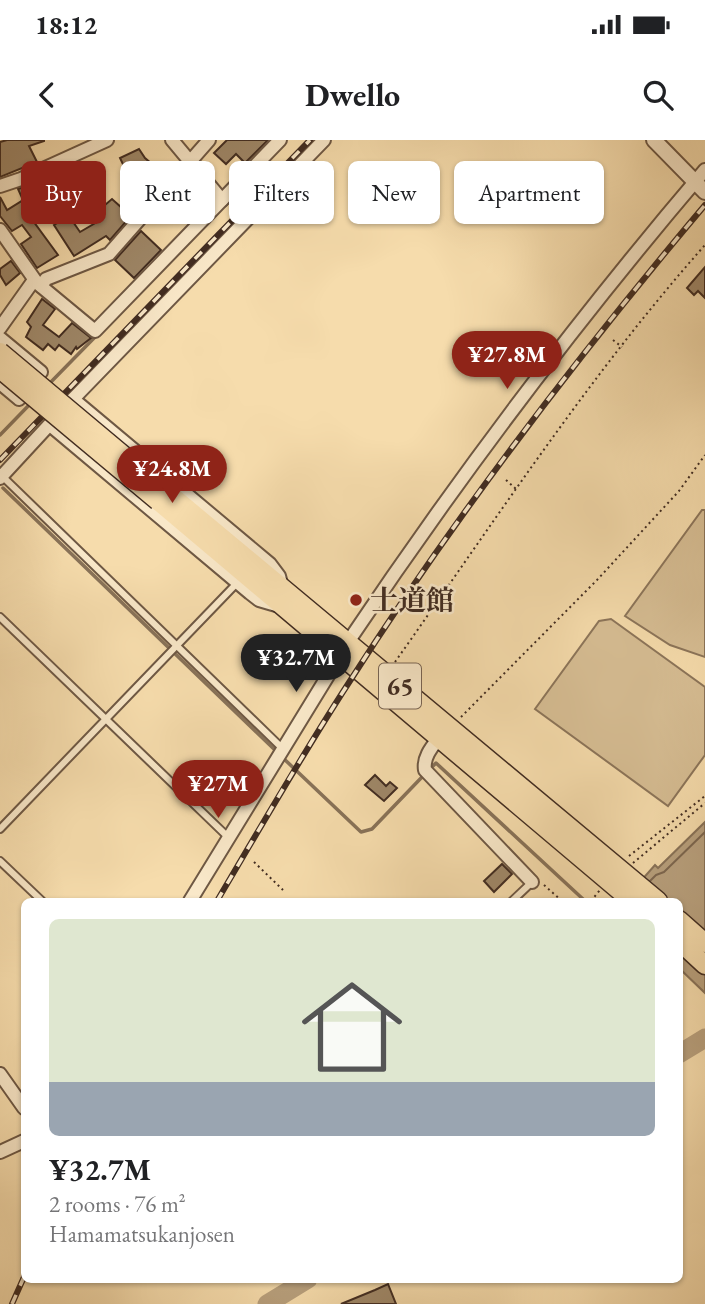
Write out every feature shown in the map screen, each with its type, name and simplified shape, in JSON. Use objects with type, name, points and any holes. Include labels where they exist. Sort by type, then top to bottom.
[{"type":"main road","name":"65","points":[[0,352],[162,496],[439,729],[623,881],[652,898]]},
{"type":"main road","name":"65","points":[[0,369],[162,496]]},
{"type":"main road","name":"65","points":[[344,649],[387,674],[439,729]]},
{"type":"main road","points":[[683,924],[705,943]]},
{"type":"main road","points":[[683,946],[705,965]]},
{"type":"street","points":[[0,187],[107,140]]},
{"type":"street","points":[[172,140],[189,161],[209,140]]},
{"type":"street","points":[[0,230],[38,283],[95,331],[280,140]]},
{"type":"street","points":[[1,477],[324,140]]},
{"type":"street","points":[[192,898],[344,649],[428,526],[584,316],[702,181],[654,140]]},
{"type":"street","points":[[215,192],[222,200]]},
{"type":"street","points":[[0,328],[38,283],[109,254],[135,224]]},
{"type":"street","points":[[0,338],[41,372],[19,399],[0,383]]},
{"type":"street","points":[[50,425],[259,600],[283,598],[279,576],[270,564],[73,399]]},
{"type":"street","points":[[439,729],[425,761],[425,770],[532,882]]},
{"type":"street","points":[[0,1074],[21,1104]]},
{"type":"street","points":[[0,1152],[21,1142]]},
{"type":"lane","points":[[1,477],[280,752]]},
{"type":"lane","points":[[0,830],[238,582]]},
{"type":"lane","points":[[0,617],[228,837]]},
{"type":"lane","points":[[0,860],[39,898]]},
{"type":"lane","points":[[515,898],[532,882]]},
{"type":"path","points":[[387,674],[622,347],[705,244]]},
{"type":"path","points":[[613,340],[622,347]]},
{"type":"path","points":[[439,729],[597,580],[679,491],[705,456]]},
{"type":"path","points":[[506,480],[517,490]]},
{"type":"path","points":[[623,881],[705,796]]},
{"type":"path","points":[[596,898],[623,881],[705,803]]},
{"type":"path","points":[[254,862],[283,890]]},
{"type":"path","points":[[532,882],[540,882],[559,898]]},
{"type":"shaded area","points":[[702,510],[705,510],[705,657],[670,645],[625,616]]},
{"type":"shaded area","points":[[611,619],[705,687],[705,755],[668,806],[535,709],[599,621]]},
{"type":"water","points":[[705,822],[705,993],[683,972],[683,898],[626,898],[655,865],[658,868]]},
{"type":"building","points":[[44,140],[29,146],[36,161],[21,161],[21,168],[0,177],[0,142]]},
{"type":"building","points":[[227,140],[268,140],[247,161],[243,161],[236,154],[226,164],[214,153]]},
{"type":"building","points":[[139,149],[149,161],[121,161],[120,158]]},
{"type":"building","points":[[0,197],[7,210],[21,201],[21,224],[35,224],[58,255],[37,268],[21,244],[31,237],[22,225],[12,231],[0,216]]},
{"type":"building","points":[[112,199],[120,206],[120,224],[124,224],[110,240],[106,236],[74,256],[54,225],[74,224],[80,232],[94,224],[106,224],[106,204]]},
{"type":"building","points":[[141,231],[161,250],[134,278],[115,260]]},
{"type":"building","points":[[11,261],[20,273],[6,285],[0,275],[0,269]]},
{"type":"building","points":[[705,267],[705,298],[698,291],[694,295],[687,288]]},
{"type":"building","points":[[42,299],[55,309],[43,325],[59,337],[72,323],[91,338],[77,349],[76,347],[71,354],[59,345],[55,350],[48,344],[43,350],[26,337],[31,327],[27,322]]},
{"type":"building","points":[[375,775],[386,786],[390,782],[397,788],[384,801],[365,785]]},
{"type":"building","points":[[502,864],[512,874],[494,892],[484,881]]},
{"type":"building","points":[[388,1284],[396,1304],[341,1304],[375,1290]]},
{"type":"waterway","points":[[47,386],[97,335]]},
{"type":"waterway","points":[[0,435],[32,402]]},
{"type":"waterway","points":[[3,488],[276,751]]},
{"type":"waterway","points":[[282,757],[361,832],[372,829],[423,776]]},
{"type":"waterway","points":[[433,766],[436,763],[582,898]]},
{"type":"waterway","points":[[683,1052],[705,1038]]},
{"type":"waterway","points":[[267,1304],[301,1283]]},
{"type":"railway","points":[[0,460],[310,140]]},
{"type":"railway","points":[[219,898],[331,711],[431,560],[564,379],[705,205]]},
{"type":"railway","points":[[12,1304],[21,1283]]},
{"type":"place","name":"士道館","points":[[356,600]]}]
